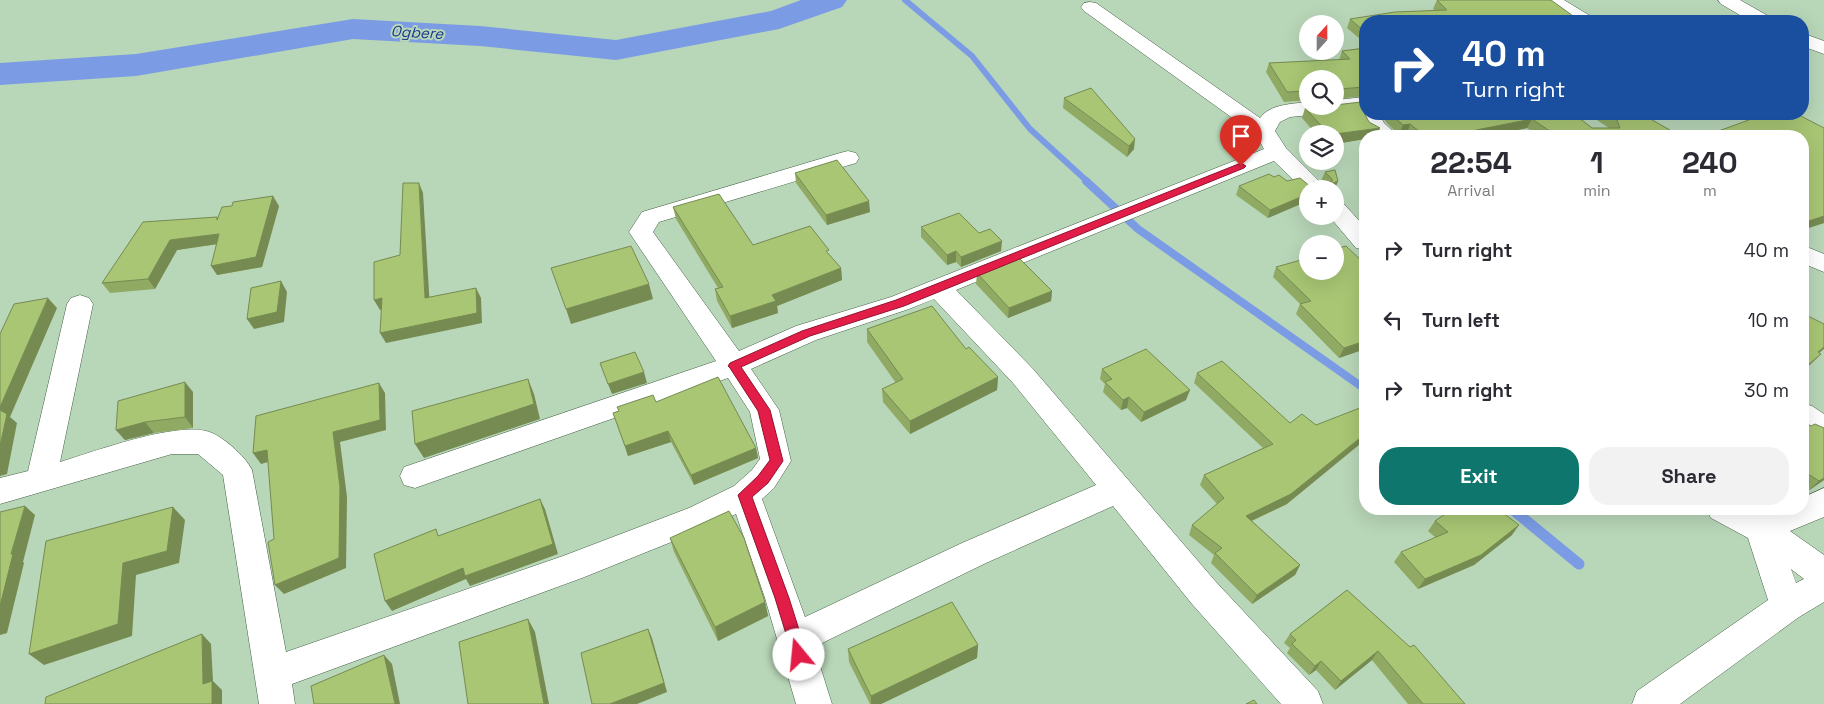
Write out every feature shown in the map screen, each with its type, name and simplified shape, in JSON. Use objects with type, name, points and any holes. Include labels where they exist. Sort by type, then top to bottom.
[{"type":"street","points":[[1551,0],[1575,15]]},
{"type":"street","points":[[1727,0],[1753,15]]},
{"type":"street","points":[[1090,7],[1264,132],[1277,152],[1307,180]]},
{"type":"street","points":[[1809,42],[1824,48]]},
{"type":"street","points":[[1344,106],[1359,106]]},
{"type":"street","points":[[1264,132],[1271,118],[1285,111],[1299,110]]},
{"type":"street","points":[[1372,120],[1379,130]]},
{"type":"street","points":[[415,476],[734,366],[806,334],[900,303],[1277,152]]},
{"type":"street","points":[[0,491],[172,442],[205,442],[238,470],[274,689],[700,517],[745,495],[763,479],[776,461],[764,410],[641,232],[650,217],[848,158]]},
{"type":"street","points":[[1344,210],[1359,209]]},
{"type":"street","points":[[1344,218],[1359,235]]},
{"type":"street","points":[[1809,256],[1824,264]]},
{"type":"street","points":[[938,288],[1023,376],[1204,592],[1305,704]]},
{"type":"street","points":[[42,479],[80,304]]},
{"type":"street","points":[[1809,419],[1824,430]]},
{"type":"street","points":[[794,639],[974,554],[1117,490]]},
{"type":"street","points":[[745,495],[814,704]]},
{"type":"street","points":[[1809,508],[1824,501]]},
{"type":"street","points":[[1733,515],[1760,529],[1824,574]]},
{"type":"street","points":[[1760,529],[1792,515]]},
{"type":"street","points":[[1760,529],[1787,606]]},
{"type":"street","points":[[1650,704],[1787,606],[1824,585]]},
{"type":"building","points":[[1437,0],[1551,0],[1572,15],[1376,15],[1395,12],[1447,10]]},
{"type":"building","points":[[1359,18],[1359,27],[1350,19]]},
{"type":"building","points":[[1359,49],[1359,87],[1344,89],[1344,70],[1299,70],[1299,91],[1287,92],[1269,63],[1344,60],[1350,59],[1344,51]]},
{"type":"building","points":[[1091,88],[1135,139],[1129,146],[1064,98]]},
{"type":"building","points":[[1359,102],[1359,120],[1368,120],[1380,128],[1344,133],[1344,125],[1321,125],[1311,115],[1344,115],[1344,104]]},
{"type":"building","points":[[1398,120],[1527,120],[1476,130],[1418,130],[1410,124],[1403,125]]},
{"type":"building","points":[[1533,120],[1582,120],[1592,128],[1620,128],[1617,120],[1652,120],[1670,130],[1548,130]]},
{"type":"building","points":[[1749,120],[1809,120],[1824,128],[1824,216],[1809,221],[1809,130],[1721,130]]},
{"type":"building","points":[[837,160],[869,201],[826,215],[795,173]]},
{"type":"building","points":[[1335,170],[1338,180],[1332,180],[1325,172]]},
{"type":"building","points":[[1269,174],[1274,177],[1279,175],[1287,181],[1300,178],[1302,180],[1299,180],[1299,198],[1270,210],[1239,186]]},
{"type":"building","points":[[403,183],[419,183],[425,298],[476,288],[477,313],[380,333],[382,298],[374,300],[374,262],[400,255]]},
{"type":"building","points":[[719,194],[753,245],[810,226],[829,250],[826,251],[841,268],[772,295],[776,301],[730,316],[715,289],[723,287],[673,207]]},
{"type":"building","points":[[273,196],[256,257],[211,266],[219,234],[170,240],[148,279],[102,283],[143,222],[217,217],[217,220],[222,207],[232,206],[233,202]]},
{"type":"building","points":[[959,213],[979,233],[990,229],[1002,241],[961,257],[956,251],[947,255],[921,227]]},
{"type":"building","points":[[631,246],[649,284],[566,309],[551,268]]},
{"type":"building","points":[[1346,246],[1359,258],[1359,343],[1344,348],[1300,304],[1311,301],[1276,267],[1299,261],[1299,280],[1344,280],[1344,247]]},
{"type":"building","points":[[1018,257],[1052,291],[1009,308],[977,273]]},
{"type":"building","points":[[281,281],[277,312],[247,319],[251,288]]},
{"type":"building","points":[[48,298],[0,407],[0,334],[14,304]]},
{"type":"building","points":[[932,306],[966,349],[969,347],[998,377],[910,421],[882,389],[903,379],[867,329]]},
{"type":"building","points":[[1809,316],[1824,324],[1824,347],[1818,352],[1821,354],[1809,364]]},
{"type":"building","points":[[1146,349],[1190,390],[1144,412],[1129,397],[1123,400],[1105,382],[1112,379],[1102,369]]},
{"type":"building","points":[[635,352],[644,372],[608,384],[600,363]]},
{"type":"building","points":[[1222,361],[1290,423],[1302,414],[1316,425],[1359,408],[1359,439],[1291,494],[1246,516],[1300,565],[1257,595],[1215,553],[1222,548],[1192,525],[1224,498],[1204,475],[1273,444],[1197,373]]},
{"type":"building","points":[[718,377],[756,448],[691,475],[668,431],[625,446],[613,413],[619,411],[617,407],[653,395],[656,402]]},
{"type":"building","points":[[528,379],[534,404],[415,444],[412,411]]},
{"type":"building","points":[[185,382],[185,417],[145,422],[116,430],[118,401]]},
{"type":"building","points":[[379,383],[380,420],[333,432],[340,487],[339,558],[275,585],[268,542],[274,539],[267,450],[253,453],[256,416]]},
{"type":"building","points":[[0,410],[7,414],[0,446]]},
{"type":"building","points":[[1815,424],[1824,428],[1824,478],[1819,481],[1809,475],[1809,425],[1811,426]]},
{"type":"building","points":[[540,499],[553,544],[465,576],[463,568],[385,601],[374,554],[436,529],[438,536]]},
{"type":"building","points":[[25,506],[11,554],[13,554],[0,606],[0,512]]},
{"type":"building","points":[[173,507],[167,551],[123,563],[118,624],[29,654],[46,541]]},
{"type":"building","points":[[729,511],[744,538],[765,602],[715,627],[670,538]]},
{"type":"building","points":[[1444,515],[1506,515],[1519,525],[1481,555],[1425,579],[1401,552],[1448,532],[1435,521]]},
{"type":"building","points":[[1347,590],[1410,647],[1414,645],[1465,704],[1423,704],[1378,651],[1341,681],[1321,661],[1315,666],[1292,644],[1296,640],[1290,634]]},
{"type":"building","points":[[952,602],[978,645],[871,696],[848,649]]},
{"type":"building","points":[[528,619],[544,704],[468,704],[459,642]]},
{"type":"building","points":[[648,629],[664,683],[610,704],[592,704],[581,653]]},
{"type":"building","points":[[202,634],[203,684],[212,681],[212,704],[45,704],[46,697]]},
{"type":"building","points":[[384,655],[395,704],[314,704],[311,686]]},
{"type":"building","points":[[1254,700],[1257,704],[1246,704]]},
{"type":"waterway","name":"Ogbere","points":[[0,74],[136,65],[353,29],[480,36],[616,50],[779,19],[831,0]]},
{"type":"waterway","points":[[905,0],[972,56],[1030,129],[1088,182]]},
{"type":"waterway","points":[[1086,181],[1138,229],[1359,385]]},
{"type":"waterway","points":[[1519,515],[1579,564]]},
{"type":"route","points":[[799,655],[782,598],[745,495],[763,479],[776,461],[764,410],[734,366],[806,334],[900,303],[1241,166]]}]
